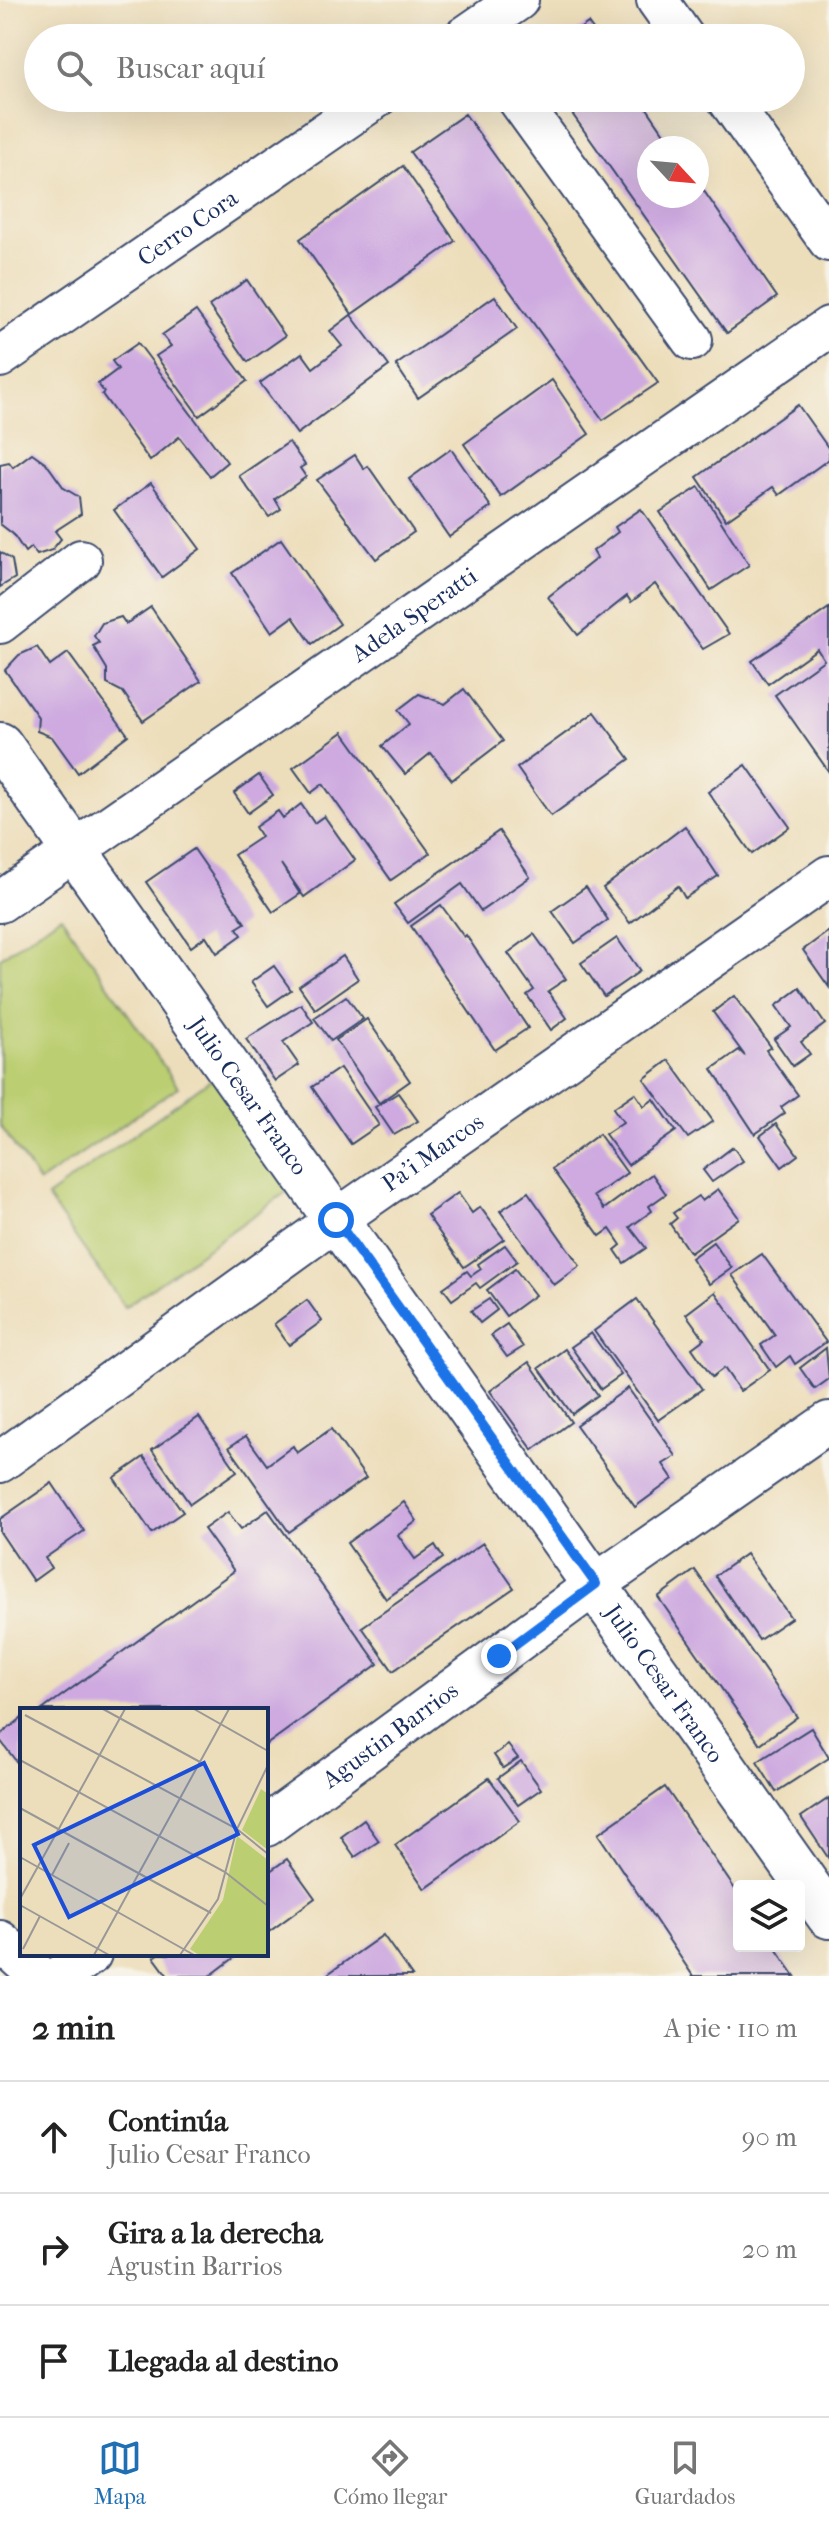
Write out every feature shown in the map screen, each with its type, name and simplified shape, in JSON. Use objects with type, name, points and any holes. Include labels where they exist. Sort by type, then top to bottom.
[{"type":"street","points":[[486,24],[518,0]]},
{"type":"street","points":[[657,0],[674,24]]},
{"type":"street","name":"Cerro Cora","points":[[0,357],[356,112]]},
{"type":"street","points":[[527,112],[692,340]]},
{"type":"street","points":[[737,112],[829,241]]},
{"type":"street","name":"Adela Speratti","points":[[0,902],[73,848],[829,327]]},
{"type":"street","points":[[0,623],[81,560]]},
{"type":"street","name":"Julio Cesar Franco","points":[[0,745],[829,1916]]},
{"type":"street","name":"Pa'i Marcos","points":[[0,1462],[336,1220],[829,876]]},
{"type":"street","name":"Agustin Barrios","points":[[268,1825],[596,1584],[829,1422]]},
{"type":"street","points":[[0,1941],[39,1976]]},
{"type":"street","points":[[61,1976],[88,1956]]},
{"type":"green space","points":[[61,916],[178,1087],[39,1182],[0,1125],[0,958]]},
{"type":"green space","points":[[221,1072],[299,1183],[125,1307],[47,1197]]},
{"type":"building","points":[[571,112],[650,112],[666,136],[637,136],[637,206]]},
{"type":"building","points":[[465,114],[658,383],[603,420],[410,152]]},
{"type":"building","points":[[403,166],[455,241],[352,314],[300,239]]},
{"type":"building","points":[[709,198],[777,297],[727,333],[639,208],[709,208]]},
{"type":"building","points":[[247,280],[285,336],[248,362],[209,306]]},
{"type":"building","points":[[495,296],[517,329],[418,398],[396,365]]},
{"type":"building","points":[[196,311],[247,381],[199,416],[156,356],[171,346],[162,335]]},
{"type":"building","points":[[351,315],[389,366],[297,434],[260,383],[302,353],[313,368],[342,346],[330,331]]},
{"type":"building","points":[[138,343],[227,462],[210,476],[179,437],[150,461],[102,394],[104,392],[98,384],[118,369],[112,361]]},
{"type":"building","points":[[552,380],[589,434],[501,497],[464,444]]},
{"type":"building","points":[[798,405],[829,449],[829,459],[779,495],[773,487],[726,520],[697,477]]},
{"type":"building","points":[[289,442],[305,465],[300,468],[306,477],[275,499],[281,509],[269,517],[239,476]]},
{"type":"building","points":[[451,449],[491,507],[449,537],[409,479]]},
{"type":"building","points":[[32,453],[46,463],[64,488],[79,497],[81,514],[55,531],[61,539],[52,550],[37,555],[31,547],[25,552],[13,534],[0,524],[0,464],[9,462],[13,467]]},
{"type":"building","points":[[355,455],[364,469],[368,466],[414,532],[376,559],[317,480]]},
{"type":"building","points":[[151,483],[200,549],[162,577],[114,510]]},
{"type":"building","points":[[699,487],[749,565],[711,590],[660,512]]},
{"type":"building","points":[[641,509],[729,634],[703,649],[655,584],[631,602],[627,596],[578,635],[548,597],[597,558],[593,551],[618,532],[615,527]]},
{"type":"building","points":[[281,539],[340,624],[312,644],[293,617],[272,632],[232,573]]},
{"type":"building","points":[[0,552],[12,560],[15,578],[0,587]]},
{"type":"building","points":[[151,607],[201,681],[143,721],[123,692],[107,684],[107,669],[93,646],[99,643],[94,636],[102,623],[121,617],[126,624]]},
{"type":"building","points":[[829,608],[829,772],[775,695],[824,660],[817,649],[768,684],[752,661]]},
{"type":"building","points":[[37,647],[50,666],[68,653],[128,735],[78,773],[52,737],[37,731],[38,717],[5,670],[19,655]]},
{"type":"building","points":[[464,689],[503,741],[452,780],[431,753],[405,774],[382,746],[409,724],[398,710],[419,694],[445,704]]},
{"type":"building","points":[[595,712],[630,759],[551,816],[517,768]]},
{"type":"building","points":[[343,732],[430,853],[391,880],[323,784],[311,793],[293,768]]},
{"type":"building","points":[[746,765],[790,827],[752,854],[708,792]]},
{"type":"building","points":[[259,775],[273,795],[248,813],[234,793]]},
{"type":"building","points":[[301,804],[314,823],[324,816],[355,860],[304,897],[281,864],[300,894],[273,912],[234,855],[261,837],[255,827],[278,811],[283,818]]},
{"type":"building","points":[[685,826],[718,876],[685,898],[678,886],[630,923],[603,888]]},
{"type":"building","points":[[499,831],[530,877],[481,911],[462,884],[408,923],[394,904]]},
{"type":"building","points":[[194,849],[245,923],[237,928],[242,935],[217,953],[206,936],[191,947],[146,882]]},
{"type":"building","points":[[586,887],[608,920],[575,943],[552,911]]},
{"type":"building","points":[[441,905],[464,937],[466,935],[528,1028],[495,1050],[411,926]]},
{"type":"building","points":[[829,931],[829,987],[803,950]]},
{"type":"building","points":[[534,934],[566,979],[548,991],[567,1018],[551,1030],[527,995],[534,990],[508,953]]},
{"type":"building","points":[[617,938],[640,971],[604,996],[581,963]]},
{"type":"building","points":[[343,956],[358,979],[315,1009],[299,986]]},
{"type":"building","points":[[274,966],[291,990],[268,1006],[251,982]]},
{"type":"building","points":[[800,988],[825,1024],[801,1042],[810,1054],[793,1066],[774,1039],[791,1027],[776,1006]]},
{"type":"building","points":[[346,996],[363,1019],[331,1041],[314,1018]]},
{"type":"building","points":[[734,996],[771,1047],[766,1050],[798,1095],[781,1107],[785,1113],[755,1134],[712,1069],[739,1050],[745,1056],[713,1012]]},
{"type":"building","points":[[301,1004],[313,1022],[283,1042],[299,1065],[275,1081],[246,1039]]},
{"type":"building","points":[[367,1019],[410,1081],[379,1103],[336,1040]]},
{"type":"building","points":[[669,1060],[713,1121],[688,1138],[644,1079]]},
{"type":"building","points":[[340,1068],[379,1125],[351,1144],[312,1087]]},
{"type":"building","points":[[398,1093],[418,1121],[394,1135],[375,1107]]},
{"type":"building","points":[[635,1093],[644,1106],[654,1099],[676,1131],[628,1165],[605,1134],[623,1122],[613,1108]]},
{"type":"building","points":[[776,1124],[798,1155],[782,1167],[760,1136]]},
{"type":"building","points":[[599,1134],[627,1173],[594,1196],[604,1209],[652,1174],[666,1194],[649,1206],[652,1211],[630,1227],[646,1248],[624,1263],[615,1250],[621,1245],[610,1229],[600,1236],[552,1169]]},
{"type":"building","points":[[733,1147],[743,1161],[712,1182],[703,1170]]},
{"type":"building","points":[[718,1189],[739,1218],[690,1253],[670,1224],[677,1218],[673,1213],[698,1196],[702,1201]]},
{"type":"building","points":[[528,1192],[580,1266],[554,1285],[500,1211]]},
{"type":"building","points":[[458,1193],[472,1213],[480,1207],[504,1239],[464,1267],[427,1215]]},
{"type":"building","points":[[713,1242],[732,1268],[709,1284],[691,1258]]},
{"type":"building","points":[[505,1245],[517,1261],[480,1288],[476,1283],[452,1300],[443,1288],[467,1271],[471,1276],[481,1269],[478,1264]]},
{"type":"building","points":[[762,1254],[826,1342],[795,1364],[790,1356],[776,1367],[761,1345],[775,1335],[732,1275]]},
{"type":"building","points":[[515,1269],[535,1295],[506,1316],[487,1290]]},
{"type":"building","points":[[715,1292],[770,1370],[740,1391],[724,1368],[712,1377],[692,1348],[704,1339],[686,1314]]},
{"type":"building","points":[[489,1299],[497,1310],[480,1323],[471,1311]]},
{"type":"building","points":[[637,1299],[702,1389],[658,1420],[594,1331]]},
{"type":"building","points":[[307,1300],[322,1321],[289,1345],[274,1324]]},
{"type":"building","points":[[507,1324],[523,1347],[507,1357],[491,1335]]},
{"type":"building","points":[[591,1333],[621,1375],[601,1389],[571,1347]]},
{"type":"building","points":[[826,1348],[829,1379],[815,1389],[800,1368]]},
{"type":"building","points":[[565,1349],[598,1395],[572,1414],[539,1368]]},
{"type":"building","points":[[529,1362],[571,1422],[533,1450],[490,1391]]},
{"type":"building","points":[[628,1388],[676,1456],[663,1464],[673,1479],[635,1507],[576,1425]]},
{"type":"building","points":[[199,1417],[237,1471],[190,1504],[152,1450]]},
{"type":"building","points":[[331,1429],[366,1478],[289,1532],[229,1447],[246,1436],[267,1465],[293,1446],[297,1453]]},
{"type":"building","points":[[144,1457],[183,1512],[152,1533],[114,1478]]},
{"type":"building","points":[[52,1483],[84,1531],[45,1558],[51,1568],[33,1581],[0,1532],[0,1519]]},
{"type":"building","points":[[404,1502],[417,1521],[398,1535],[415,1559],[435,1545],[443,1558],[386,1599],[347,1543]]},
{"type":"building","points":[[268,1510],[378,1664],[268,1744],[268,1708],[45,1708],[234,1571],[204,1529],[228,1512],[241,1529]]},
{"type":"building","points":[[483,1543],[514,1588],[393,1671],[362,1627]]},
{"type":"building","points":[[746,1554],[791,1618],[759,1640],[715,1576]]},
{"type":"building","points":[[695,1570],[797,1717],[760,1744],[658,1597]]},
{"type":"building","points":[[20,1720],[20,1766],[0,1740],[0,1735]]},
{"type":"building","points":[[811,1728],[829,1758],[776,1792],[757,1762]]},
{"type":"building","points":[[508,1745],[518,1758],[503,1768],[494,1755]]},
{"type":"building","points":[[521,1761],[541,1789],[518,1805],[498,1778]]},
{"type":"building","points":[[489,1778],[520,1821],[425,1889],[395,1845]]},
{"type":"building","points":[[665,1787],[733,1886],[733,1952],[778,1952],[795,1976],[693,1976],[598,1834]]},
{"type":"building","points":[[829,1798],[829,1859],[801,1817]]},
{"type":"building","points":[[364,1820],[379,1841],[355,1857],[341,1837]]},
{"type":"building","points":[[287,1859],[315,1898],[268,1933],[268,1873]]},
{"type":"building","points":[[383,1935],[412,1976],[325,1976]]},
{"type":"building","points":[[236,1956],[210,1976],[168,1976],[154,1957]]},
{"type":"route","points":[[336,1220],[596,1584],[499,1656]]}]
